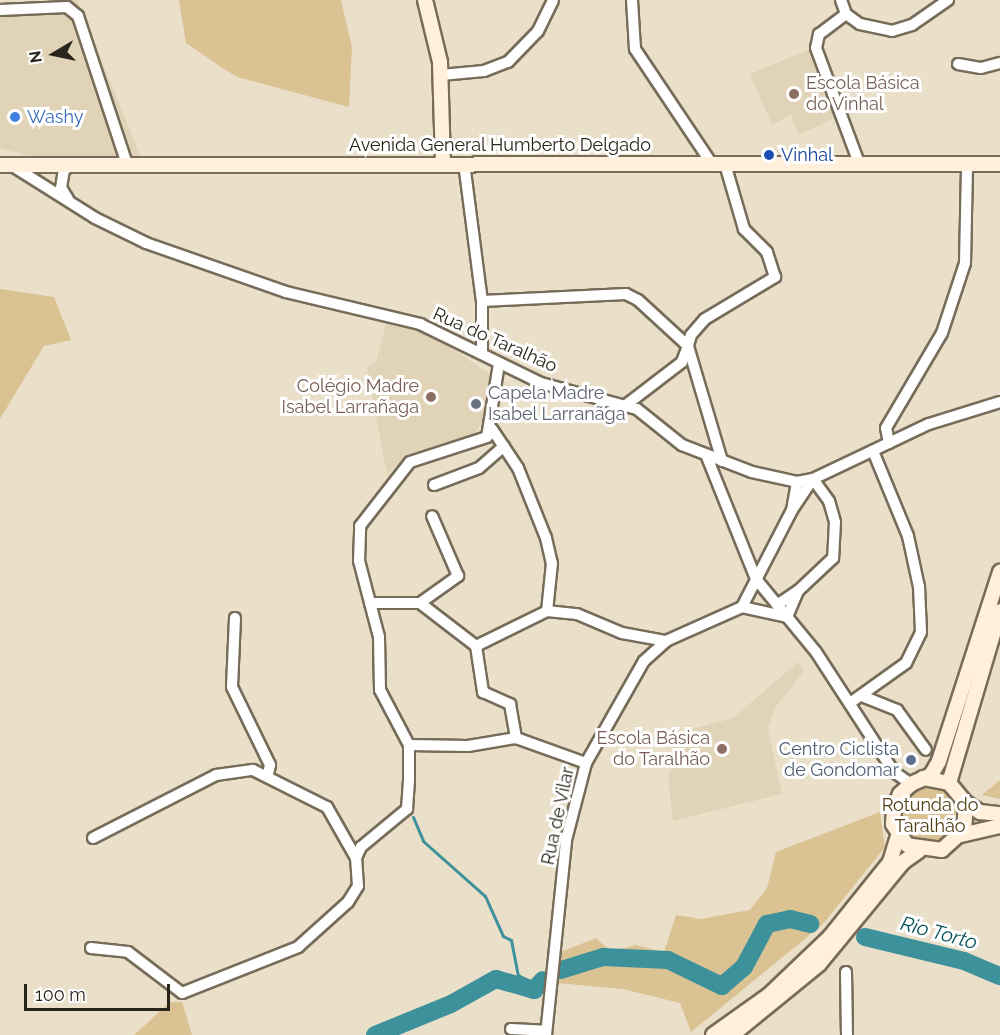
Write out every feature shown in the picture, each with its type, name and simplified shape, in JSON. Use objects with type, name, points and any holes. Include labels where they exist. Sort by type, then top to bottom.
[{"type":"main road","points":[[425,0],[441,75],[443,163]]},
{"type":"main road","name":"Avenida General Humberto Delgado","points":[[5,165],[1000,164]]},
{"type":"main road","points":[[713,1035],[769,995],[830,937],[890,862],[898,835],[894,808],[900,794],[939,761],[1000,572]]},
{"type":"main road","points":[[949,783],[1000,610]]},
{"type":"main road","points":[[917,781],[949,783],[966,803],[980,812],[1000,814]]},
{"type":"main road","points":[[961,835],[966,803]]},
{"type":"main road","points":[[732,1035],[819,964],[903,862],[919,851],[942,850],[961,835],[1000,826]]},
{"type":"main road","points":[[898,835],[919,851]]},
{"type":"street","points":[[441,75],[484,71],[508,62],[538,31],[553,0]]},
{"type":"street","points":[[626,405],[682,362],[688,346],[705,319],[775,277],[767,252],[744,229],[719,164],[635,49],[632,0]]},
{"type":"street","points":[[841,0],[846,14],[877,31],[892,31],[912,25],[948,0]]},
{"type":"street","points":[[0,10],[67,7],[78,16],[128,164]]},
{"type":"street","points":[[846,14],[819,34],[816,48],[859,163]]},
{"type":"street","points":[[958,63],[981,68],[1000,63]]},
{"type":"street","points":[[464,163],[482,301],[482,353]]},
{"type":"street","points":[[69,201],[61,188],[64,170],[73,164]]},
{"type":"street","points":[[889,443],[886,428],[942,333],[965,263],[967,164]]},
{"type":"street","name":"Rua do Taralhão","points":[[5,165],[146,243],[286,292],[420,324],[541,383],[626,405],[707,457],[797,482],[813,479],[929,424],[1000,402]]},
{"type":"street","points":[[482,301],[626,294],[688,346],[722,461]]},
{"type":"street","points":[[356,858],[361,847],[407,810],[409,745],[380,690],[379,637],[359,561],[360,526],[388,486],[410,462],[482,439],[492,429],[499,364]]},
{"type":"street","points":[[492,429],[504,446],[546,538],[552,563],[547,611]]},
{"type":"street","points":[[434,485],[479,468],[504,446]]},
{"type":"street","points":[[850,704],[913,656],[922,614],[908,536],[873,451]]},
{"type":"street","points":[[707,457],[756,579],[787,617],[850,704],[898,777],[900,794]]},
{"type":"street","points":[[777,605],[798,591],[833,558],[830,501],[813,479],[792,510],[742,608],[787,617]]},
{"type":"street","points":[[792,510],[797,482]]},
{"type":"street","points":[[370,603],[420,603],[458,576],[432,516]]},
{"type":"street","points":[[787,617],[798,591]]},
{"type":"street","points":[[420,603],[476,646],[483,692],[510,704],[516,738]]},
{"type":"street","name":"Rua de Vilar","points":[[546,1033],[566,840],[586,763],[630,677],[666,641],[742,608]]},
{"type":"street","points":[[476,646],[547,611],[666,641]]},
{"type":"street","points":[[235,618],[232,687],[270,765],[268,774]]},
{"type":"street","points":[[862,696],[897,711],[926,750]]},
{"type":"street","points":[[409,745],[468,746],[516,738],[586,763]]},
{"type":"street","points":[[91,948],[128,952],[182,993],[298,947],[348,902],[359,879],[356,858],[327,807],[268,774],[243,769],[216,775],[93,838]]},
{"type":"street","points":[[898,777],[917,781]]},
{"type":"street","points":[[846,972],[847,1035]]},
{"type":"street","points":[[511,1029],[546,1033]]},
{"type":"shaded area","points":[[77,0],[141,157],[38,158],[0,148],[0,4]]},
{"type":"shaded area","name":"Escola Básica do Vinhal","points":[[810,49],[839,116],[799,135],[791,115],[772,125],[750,74]]},
{"type":"shaded area","name":"Colégio Madre Isabel Larrañaga","points":[[386,324],[427,332],[490,374],[484,418],[474,435],[407,454],[387,475],[367,368],[376,362]]},
{"type":"shaded area","name":"Escola Básica do Taralhão","points":[[798,662],[804,671],[774,709],[768,729],[782,794],[673,821],[668,773],[679,763],[666,736],[733,718]]},
{"type":"green space","points":[[179,0],[341,0],[352,48],[349,107],[237,77],[186,43]]},
{"type":"green space","points":[[0,289],[54,297],[71,340],[44,346],[0,419]]},
{"type":"green space","points":[[1000,780],[1000,799],[982,795]]},
{"type":"green space","name":"Rotunda do Taralhão","points":[[924,786],[936,786],[951,794],[959,809],[959,821],[951,836],[936,844],[924,844],[909,836],[901,821],[901,809],[909,794]]},
{"type":"green space","points":[[880,812],[885,847],[823,924],[691,1032],[680,1003],[623,989],[557,983],[551,956],[596,938],[611,951],[636,945],[664,952],[676,915],[701,919],[750,910],[767,888],[776,852]]},
{"type":"green space","points":[[170,1002],[182,1002],[192,1035],[134,1035]]},
{"type":"waterway","points":[[413,817],[423,841],[485,896],[503,936],[511,940],[518,975],[539,986]]},
{"type":"waterway","name":"Rio Torto","points":[[561,970],[603,957],[668,960],[722,986],[744,967],[767,924],[790,919],[810,924]]},
{"type":"waterway","name":"Rio Torto","points":[[865,937],[964,961],[1000,976]]},
{"type":"waterway","name":"Rio Torto","points":[[375,1035],[451,1004],[496,979],[534,990],[543,980]]},
{"type":"place","name":"Escola Básica do Vinhal","points":[[794,94]]},
{"type":"place","name":"Washy","points":[[15,117]]},
{"type":"place","name":"Vinhal","points":[[769,155]]},
{"type":"place","name":"Colégio Madre Isabel Larrañaga","points":[[431,397]]},
{"type":"place","name":"Capela Madre Isabel Larranãga","points":[[476,404]]},
{"type":"place","name":"Escola Básica do Taralhão","points":[[722,749]]},
{"type":"place","name":"Centro Ciclista de Gondomar","points":[[911,760]]}]
